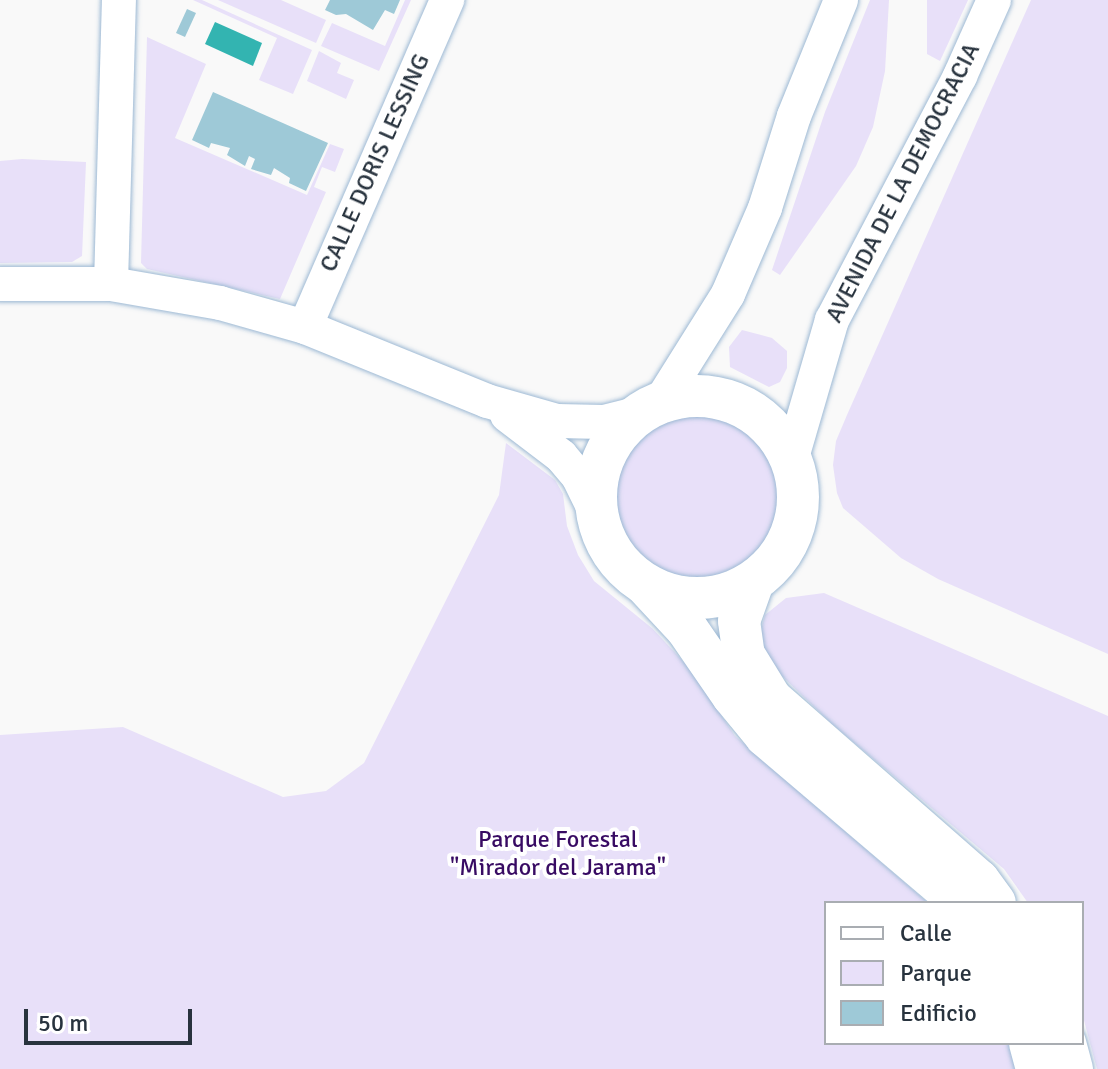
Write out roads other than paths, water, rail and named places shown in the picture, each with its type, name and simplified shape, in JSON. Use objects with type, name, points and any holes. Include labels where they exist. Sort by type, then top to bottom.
[{"type":"main road","points":[[646,585],[672,596],[701,599],[728,594],[753,582],[783,551],[796,523],[798,491],[791,461],[776,433],[752,412],[724,399],[693,395],[649,408],[617,433],[603,457],[596,486],[597,515],[606,543],[623,567],[646,585],[687,629],[733,696],[766,736],[960,901]]},
{"type":"main road","points":[[753,582],[739,621],[744,655],[771,699],[979,881],[994,901]]},
{"type":"main road","points":[[1031,1045],[1037,1069]]},
{"type":"main road","points":[[1066,1045],[1072,1069]]},
{"type":"street","points":[[111,284],[119,0]]},
{"type":"street","name":"CALLE DORIS LESSING","points":[[305,327],[447,0]]},
{"type":"street","points":[[0,284],[111,284],[220,303],[305,327],[487,401],[557,421],[604,422],[649,408],[728,294],[765,208],[794,116],[841,0]]},
{"type":"street","name":"AVENIDA DE LA DEMOCRACIA","points":[[791,461],[832,320],[960,76],[994,0]]},
{"type":"street","points":[[487,401],[561,456],[578,476],[597,515]]},
{"type":"water","points":[[215,22],[262,43],[253,66],[205,44]]},
{"type":"park label","name":"Parque Forestal \"Mirador del Jarama\"","points":[[558,854]]}]
